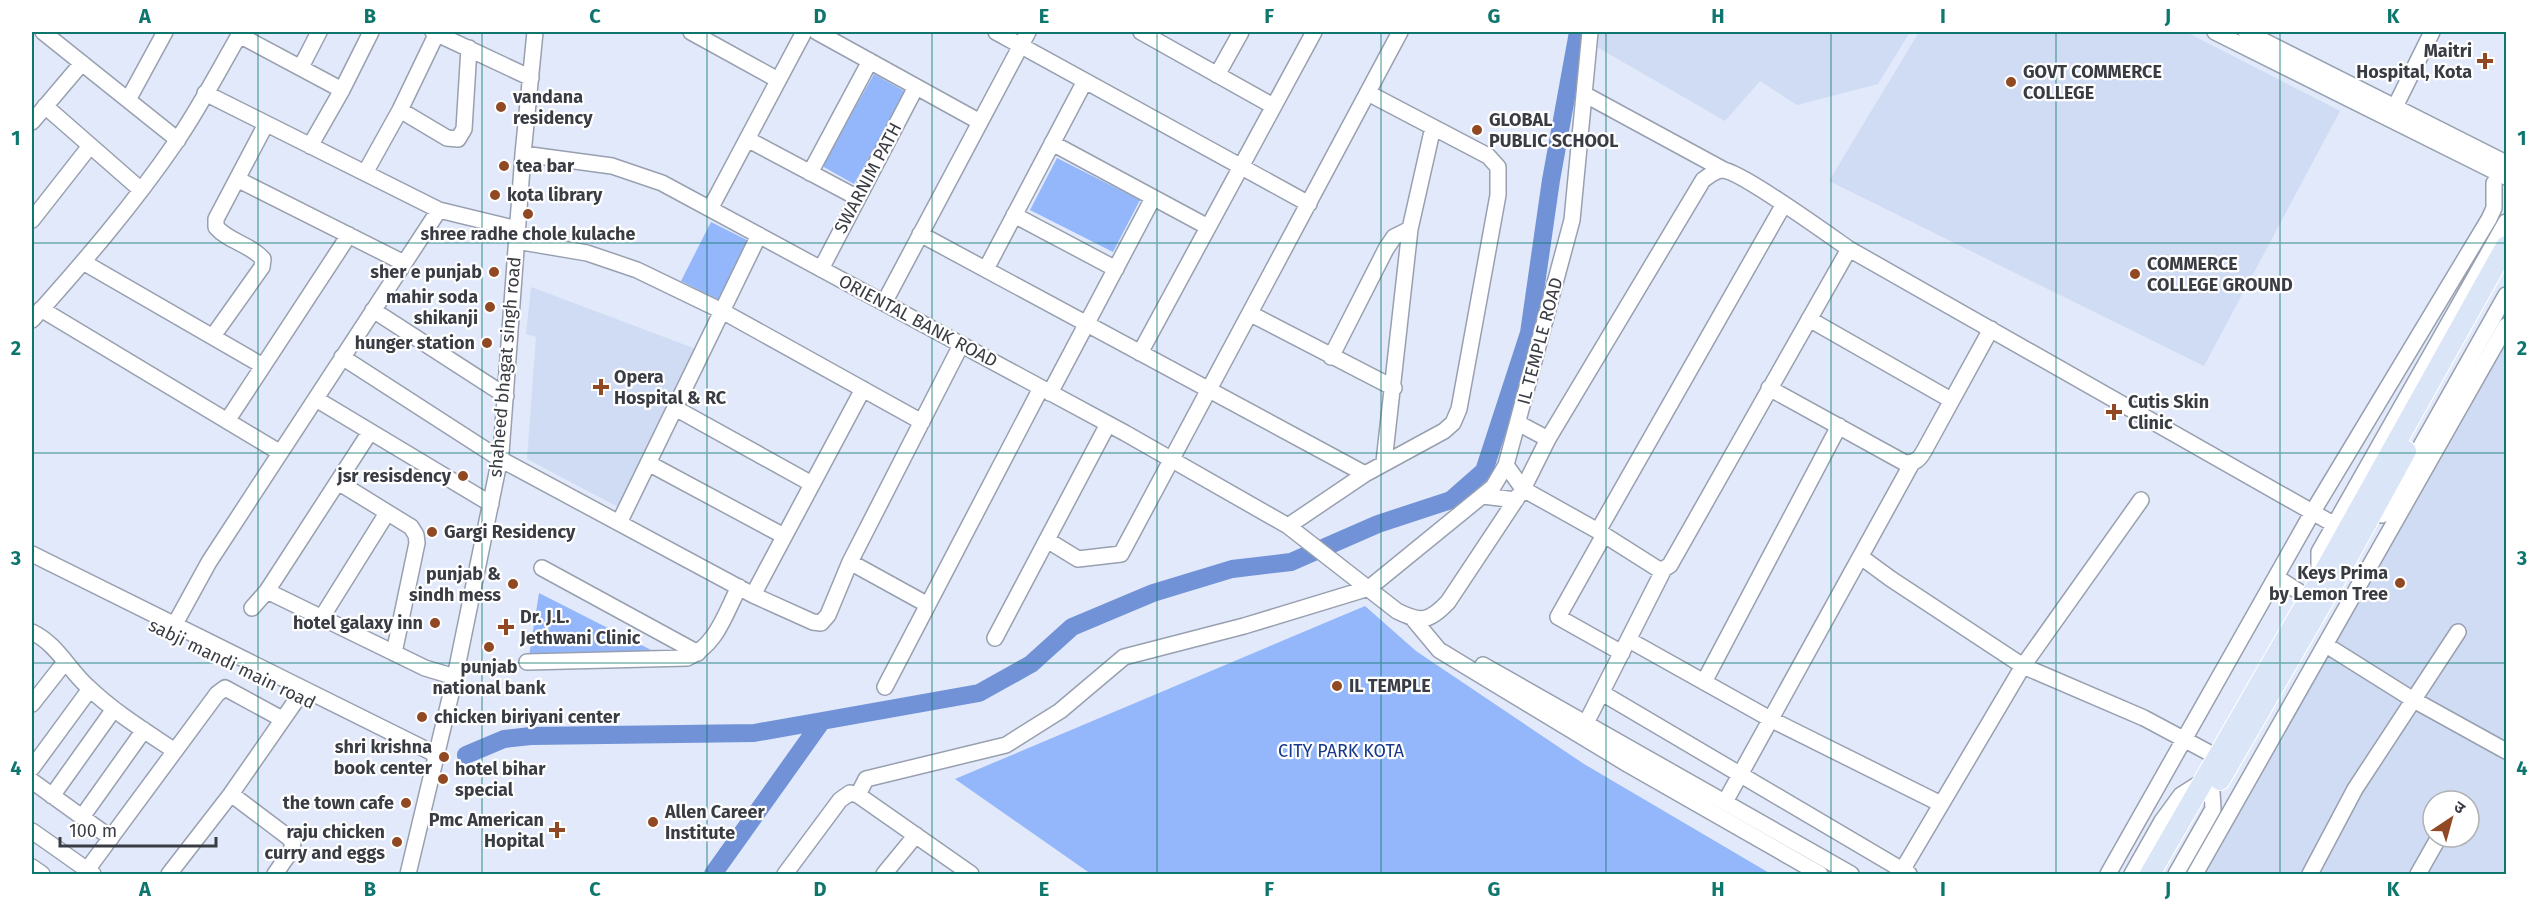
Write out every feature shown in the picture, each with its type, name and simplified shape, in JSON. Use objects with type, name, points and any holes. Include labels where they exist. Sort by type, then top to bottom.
[{"type":"main road","points":[[2174,874],[2187,825],[2338,575],[2433,389],[2505,228]]},
{"type":"main road","points":[[2209,786],[2217,757],[2309,598],[2433,389],[2506,273]]},
{"type":"main road","points":[[2147,865],[2187,825]]},
{"type":"street","points":[[44,32],[178,140]]},
{"type":"street","points":[[128,100],[165,32]]},
{"type":"street","points":[[301,67],[319,32]]},
{"type":"street","points":[[310,146],[371,32]]},
{"type":"street","points":[[365,173],[400,110],[435,32],[531,78]]},
{"type":"street","name":"shaheed bhagat singh road","points":[[408,874],[455,678],[500,459],[523,154],[536,32]]},
{"type":"street","points":[[691,32],[778,80]]},
{"type":"street","points":[[710,209],[804,32]]},
{"type":"street","points":[[817,32],[980,122]]},
{"type":"street","points":[[996,32],[1024,38],[1086,81],[1309,204]]},
{"type":"street","points":[[1141,32],[1273,106]]},
{"type":"street","points":[[1217,75],[1241,32]]},
{"type":"street","points":[[1140,353],[1314,32]]},
{"type":"street","points":[[1047,540],[1078,559],[1120,554],[1173,460],[1400,32]]},
{"type":"street","name":"IL TEMPLE ROAD","points":[[1369,588],[1483,496],[1499,479],[1506,465],[1572,220],[1590,32]]},
{"type":"street","points":[[2215,32],[2392,113]]},
{"type":"street","points":[[2246,32],[2500,175]]},
{"type":"street","points":[[2392,113],[2432,32]]},
{"type":"street","points":[[279,452],[36,314],[83,262],[178,140],[240,33],[342,90]]},
{"type":"street","points":[[884,303],[1024,38]]},
{"type":"street","points":[[400,110],[447,138],[458,139],[464,129],[469,48]]},
{"type":"street","points":[[810,173],[870,61]]},
{"type":"street","points":[[32,122],[82,63]]},
{"type":"street","points":[[986,269],[1086,81]]},
{"type":"street","name":"SWARNIM PATH","points":[[821,268],[916,87]]},
{"type":"street","points":[[205,93],[439,210],[637,270],[722,311],[922,422]]},
{"type":"street","points":[[1293,529],[1365,474],[1444,431],[1453,423],[1459,409],[1497,195],[1498,168],[1488,156],[1368,93]]},
{"type":"street","points":[[1584,94],[1736,175],[1784,204],[1849,249],[2324,520]]},
{"type":"street","points":[[45,106],[141,190]]},
{"type":"street","points":[[213,336],[262,267],[263,259],[255,250],[222,234],[216,227],[216,219],[266,124]]},
{"type":"street","points":[[1384,462],[1410,229],[1433,127]]},
{"type":"street","points":[[747,139],[858,198]]},
{"type":"street","points":[[1052,143],[1208,227]]},
{"type":"street","points":[[32,220],[90,146]]},
{"type":"street","name":"ORIENTAL BANK ROAD","points":[[523,154],[612,166],[662,183],[1173,460],[1293,529],[1397,611],[1414,620],[1439,650],[1629,765],[1820,874]]},
{"type":"street","points":[[1414,620],[1435,616],[1448,602],[1519,494],[1548,439],[1702,180],[1714,172],[1724,170]]},
{"type":"street","points":[[2108,874],[2276,576],[2324,520],[2505,228],[2500,175]]},
{"type":"street","points":[[2319,581],[2319,552],[2324,520],[2489,219],[2494,208],[2500,175]]},
{"type":"street","points":[[237,179],[404,263]]},
{"type":"street","points":[[885,687],[1046,390],[1087,324],[1153,198]]},
{"type":"street","points":[[1784,204],[1601,533],[1558,617],[1704,682],[1772,720],[1941,804]]},
{"type":"street","points":[[32,554],[173,629],[198,580],[279,452],[439,210]]},
{"type":"street","points":[[1014,215],[1116,269]]},
{"type":"street","points":[[1331,357],[1386,249],[1394,237],[1410,229]]},
{"type":"street","points":[[920,234],[1365,474]]},
{"type":"street","points":[[227,421],[349,235]]},
{"type":"street","points":[[619,523],[759,235]]},
{"type":"street","points":[[1586,723],[1664,570],[1670,565],[1849,249]]},
{"type":"street","points":[[83,262],[263,366]]},
{"type":"street","points":[[2338,575],[2352,567],[2506,296]]},
{"type":"street","points":[[373,310],[506,396]]},
{"type":"street","points":[[1251,314],[1394,388]]},
{"type":"street","points":[[1809,319],[1951,400]]},
{"type":"street","points":[[2195,874],[2506,326]]},
{"type":"street","points":[[1769,388],[1905,463],[1912,463],[1919,459],[1924,451],[1991,329]]},
{"type":"street","points":[[342,357],[500,459],[753,595],[813,622],[821,622],[828,615],[850,562],[961,345]]},
{"type":"street","points":[[753,595],[863,389]]},
{"type":"street","points":[[316,399],[491,504]]},
{"type":"street","points":[[675,408],[812,484]]},
{"type":"street","points":[[1518,423],[1548,439]]},
{"type":"street","points":[[995,638],[1108,424]]},
{"type":"street","points":[[1704,682],[1839,426]]},
{"type":"street","points":[[252,608],[267,591],[370,432]]},
{"type":"street","points":[[648,463],[784,536]]},
{"type":"street","points":[[1725,802],[1912,463]]},
{"type":"street","points":[[1506,465],[1519,494]]},
{"type":"street","points":[[338,482],[411,527],[416,534],[417,543],[394,653]]},
{"type":"street","points":[[1483,496],[1519,494],[1601,533],[1658,569],[1664,570]]},
{"type":"street","points":[[1602,693],[1904,873],[1941,804],[2023,666],[2141,500]]},
{"type":"street","points":[[322,618],[387,513]]},
{"type":"street","points":[[1862,557],[1891,579],[2023,666],[2144,717],[2217,757]]},
{"type":"street","points":[[850,562],[928,605]]},
{"type":"street","name":"sabji mandi main road","points":[[32,564],[173,629],[434,759]]},
{"type":"street","points":[[542,568],[698,653]]},
{"type":"street","points":[[2276,576],[2309,598]]},
{"type":"street","points":[[527,662],[678,660],[698,653],[708,645],[716,633],[739,587]]},
{"type":"street","points":[[858,795],[866,779],[1006,745],[1060,711],[1124,657],[1244,626],[1369,588]]},
{"type":"street","points":[[267,591],[425,668],[455,678]]},
{"type":"street","points":[[2310,874],[2355,789],[2458,632]]},
{"type":"street","points":[[34,637],[55,649],[90,689],[114,709],[175,752]]},
{"type":"street","points":[[1432,640],[1443,643],[1851,874]]},
{"type":"street","points":[[2326,645],[2412,699],[2506,751]]},
{"type":"street","points":[[32,704],[65,662]]},
{"type":"street","points":[[32,831],[88,873],[111,838],[217,694],[225,688],[282,719]]},
{"type":"street","points":[[32,768],[90,689]]},
{"type":"street","points":[[169,874],[231,794],[301,693]]},
{"type":"street","points":[[52,796],[114,709]]},
{"type":"street","points":[[82,817],[144,730]]},
{"type":"street","points":[[32,781],[111,838]]},
{"type":"street","points":[[2132,874],[2147,865],[2162,821],[2181,795],[2209,786],[2213,809],[2174,874]]},
{"type":"street","points":[[785,874],[840,800],[850,793],[858,795],[971,874]]},
{"type":"street","points":[[231,794],[293,843],[291,851],[275,874]]},
{"type":"street","points":[[2143,811],[2162,821]]},
{"type":"street","points":[[884,874],[916,835]]},
{"type":"street","points":[[2124,846],[2147,865]]},
{"type":"street","points":[[2418,874],[2432,849]]},
{"type":"street","points":[[32,867],[42,874]]},
{"type":"shaded area","points":[[1599,32],[1910,32],[1878,84],[1797,105],[1760,81],[1725,121],[1597,47]]},
{"type":"shaded area","name":"COMMERCE COLLEGE GROUND","points":[[1919,32],[2186,32],[2340,111],[2204,366],[1829,181]]},
{"type":"shaded area","points":[[531,287],[696,349],[618,507],[527,459],[536,337],[526,334]]},
{"type":"shaded area","points":[[2506,342],[2506,874],[2203,874]]},
{"type":"green space","points":[[874,74],[906,92],[854,184],[822,166]]},
{"type":"green space","points":[[1057,158],[1140,200],[1113,252],[1030,210]]},
{"type":"green space","points":[[711,222],[749,241],[719,300],[681,281]]},
{"type":"green space","points":[[539,593],[659,654],[529,656]]},
{"type":"green space","name":"CITY PARK KOTA","points":[[1365,606],[1416,651],[1584,764],[1771,874],[1091,874],[955,779]]},
{"type":"waterway","points":[[713,874],[822,721],[979,693],[1031,664],[1072,627],[1153,593],[1232,569],[1291,562],[1378,524],[1451,500],[1484,471],[1529,333],[1551,180],[1578,32]]},
{"type":"waterway","points":[[466,755],[504,739],[531,736],[754,733],[822,721]]},
{"type":"place","name":"Maitri Hospital, Kota","points":[[2485,61]]},
{"type":"place","name":"GOVT COMMERCE COLLEGE","points":[[2011,82]]},
{"type":"place","name":"vandana residency","points":[[501,107]]},
{"type":"place","name":"GLOBAL PUBLIC SCHOOL","points":[[1477,130]]},
{"type":"place","name":"tea bar","points":[[504,166]]},
{"type":"place","name":"kota library","points":[[495,195]]},
{"type":"place","name":"shree radhe chole kulache","points":[[528,214]]},
{"type":"place","name":"sher e punjab","points":[[494,272]]},
{"type":"place","name":"COMMERCE COLLEGE GROUND","points":[[2135,274]]},
{"type":"place","name":"mahir soda shikanji","points":[[490,307]]},
{"type":"place","name":"hunger station","points":[[487,343]]},
{"type":"place","name":"Opera Hospital & RC","points":[[601,387]]},
{"type":"place","name":"Cutis Skin Clinic","points":[[2114,412]]},
{"type":"place","name":"jsr resisdency","points":[[463,476]]},
{"type":"place","name":"Gargi Residency","points":[[432,532]]},
{"type":"place","name":"Keys Prima by Lemon Tree","points":[[2400,583]]},
{"type":"place","name":"punjab & sindh mess","points":[[513,584]]},
{"type":"place","name":"hotel galaxy inn","points":[[435,623]]},
{"type":"place","name":"Dr. J.L. Jethwani Clinic","points":[[506,627]]},
{"type":"place","name":"punjab national bank","points":[[489,647]]},
{"type":"place","name":"IL TEMPLE","points":[[1337,686]]},
{"type":"place","name":"chicken biriyani center","points":[[422,717]]},
{"type":"place","name":"shri krishna book center","points":[[444,757]]},
{"type":"place","name":"hotel bihar special","points":[[443,779]]},
{"type":"place","name":"the town cafe","points":[[406,803]]},
{"type":"place","name":"Allen Career Institute","points":[[653,822]]},
{"type":"place","name":"Pmc American Hopital","points":[[557,830]]},
{"type":"place","name":"raju chicken curry and eggs","points":[[397,842]]}]
